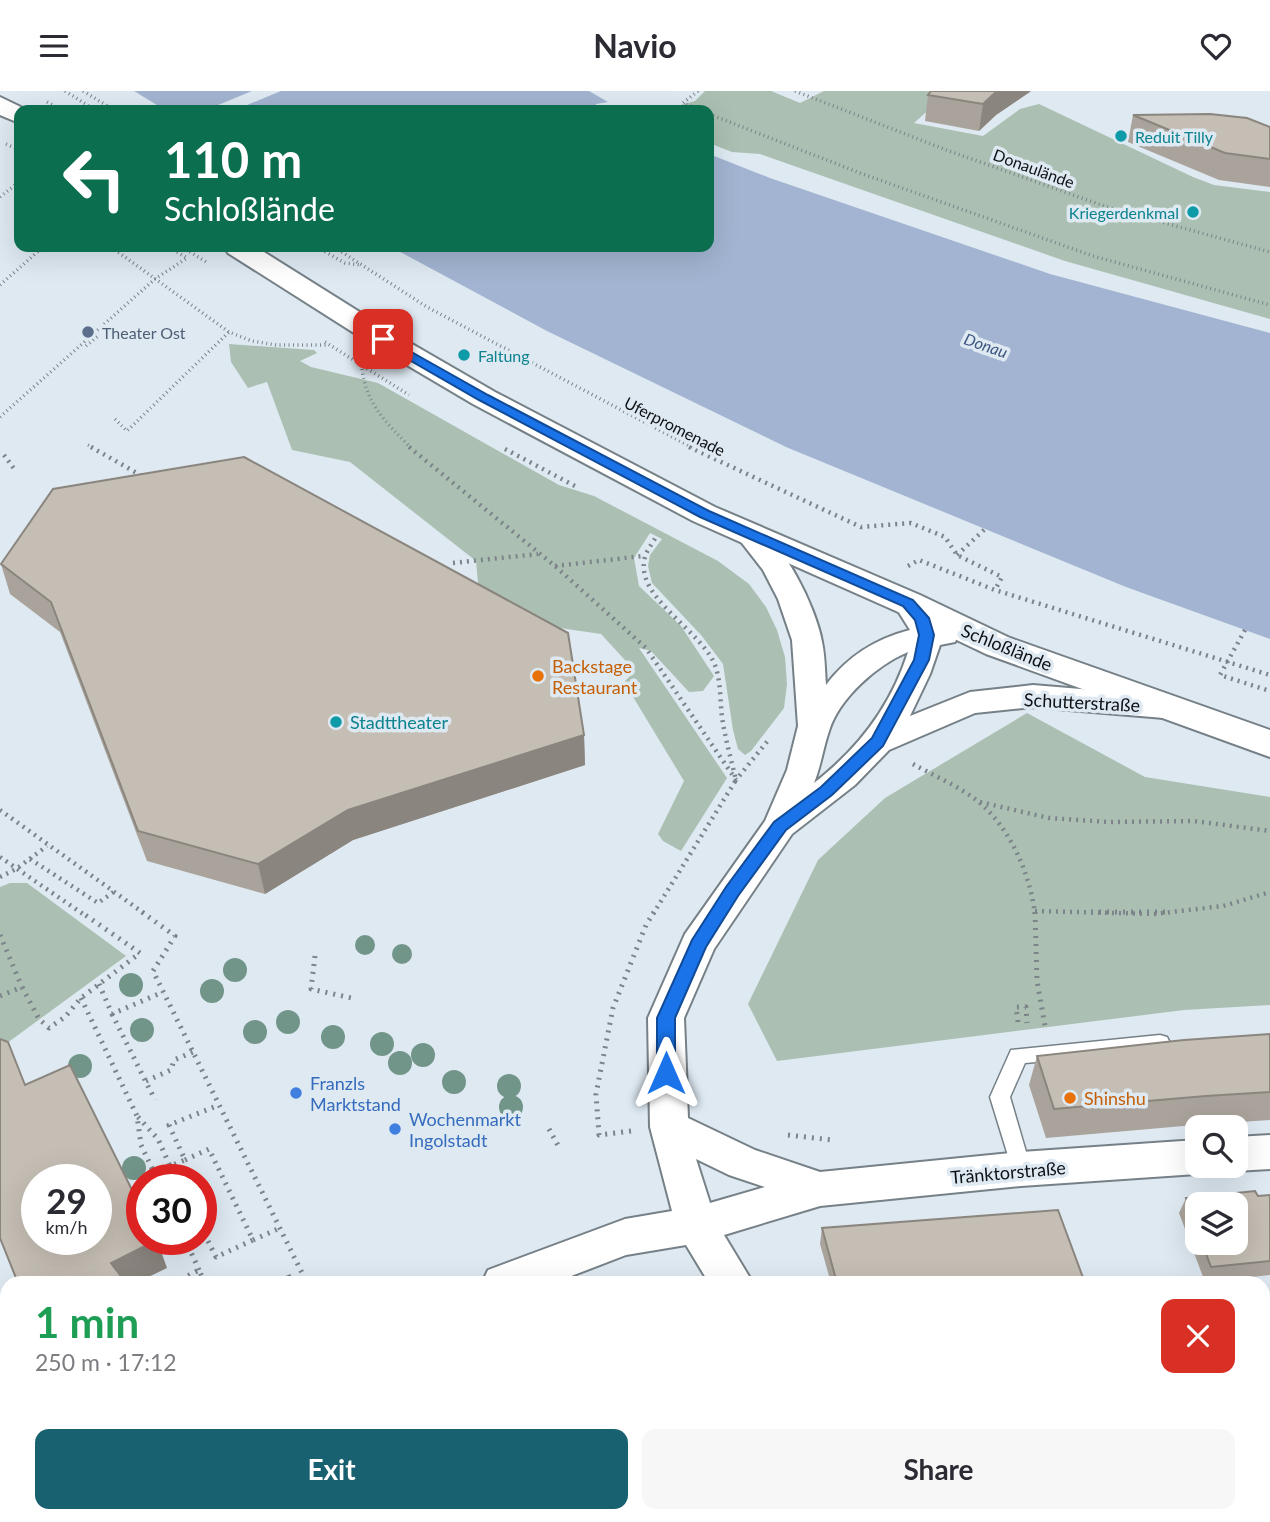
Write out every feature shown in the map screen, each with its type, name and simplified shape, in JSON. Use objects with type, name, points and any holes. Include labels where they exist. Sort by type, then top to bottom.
[{"type":"street","name":"Schloßlände","points":[[246,252],[383,339],[484,398],[704,514],[908,603],[998,646],[1270,744]]},
{"type":"street","name":"Schutterstraße","points":[[728,1276],[696,1225],[669,1127],[666,1018],[698,944],[780,826],[803,770],[814,726],[807,639],[793,599],[776,567],[749,534]]},
{"type":"street","points":[[908,603],[922,618],[926,635]]},
{"type":"street","name":"Schutterstraße","points":[[814,726],[854,671],[896,644],[926,635],[948,635],[998,646]]},
{"type":"street","name":"Schutterstraße","points":[[780,826],[826,791],[878,742],[922,660],[926,635]]},
{"type":"street","name":"Schutterstraße","points":[[878,742],[970,703],[1020,697],[1097,700],[1167,708]]},
{"type":"street","name":"Tränktorstraße","points":[[669,1127],[743,1163],[820,1189]]},
{"type":"street","points":[[1248,1153],[1270,1152]]},
{"type":"street","name":"Tränktorstraße","points":[[522,1276],[625,1237],[696,1225],[820,1189],[1021,1169],[1185,1158]]},
{"type":"lane","points":[[1021,1169],[1000,1097],[1018,1056],[1050,1051],[1176,1042]]},
{"type":"path","points":[[65,91],[87,105]]},
{"type":"path","points":[[83,91],[106,105]]},
{"type":"path","points":[[688,105],[683,103],[698,91]]},
{"type":"path","name":"Donaulände","points":[[797,91],[949,151],[1107,207],[1270,252]]},
{"type":"path","points":[[714,116],[860,173],[1093,256],[1270,305]]},
{"type":"path","points":[[0,197],[14,186]]},
{"type":"path","points":[[0,285],[37,252]]},
{"type":"path","points":[[118,252],[229,332],[247,341],[303,347],[327,345],[362,368],[365,390],[380,416],[415,453],[555,566],[646,648],[736,780]]},
{"type":"path","points":[[0,417],[155,279],[187,258],[177,252]]},
{"type":"path","points":[[326,252],[345,263],[363,265]]},
{"type":"path","name":"Uferpromenade","points":[[342,252],[427,307],[498,347],[742,473],[861,527],[911,523],[946,537],[957,555],[1002,577],[995,590]]},
{"type":"path","points":[[115,419],[127,431],[229,332]]},
{"type":"path","points":[[86,346],[98,336]]},
{"type":"path","points":[[88,445],[151,482]]},
{"type":"path","points":[[4,455],[15,470]]},
{"type":"path","points":[[957,555],[985,529]]},
{"type":"path","points":[[599,1135],[596,1094],[613,1009],[646,925],[736,780],[722,716],[715,663],[692,632],[644,580],[641,568],[643,556],[657,535]]},
{"type":"path","points":[[453,563],[539,554]]},
{"type":"path","points":[[555,566],[643,556]]},
{"type":"path","points":[[919,560],[995,590],[1270,675]]},
{"type":"path","points":[[1245,630],[1220,675],[1270,691]]},
{"type":"path","points":[[878,742],[979,802],[1049,818],[1109,822],[1194,821],[1270,831]]},
{"type":"path","points":[[979,802],[1001,827],[1021,861],[1035,911],[1037,981],[1050,1051]]},
{"type":"path","points":[[0,810],[175,936],[153,971],[304,1276]]},
{"type":"path","points":[[0,877],[16,869],[47,846]]},
{"type":"path","points":[[0,857],[140,953],[82,998],[65,1017],[49,1028],[39,1019],[22,987],[3,949],[0,935]]},
{"type":"path","points":[[30,859],[98,903],[115,891]]},
{"type":"path","points":[[1035,911],[1154,914],[1223,906],[1270,892]]},
{"type":"path","points":[[315,956],[311,989],[356,999]]},
{"type":"path","points":[[99,985],[155,1100]]},
{"type":"path","points":[[0,996],[22,987]]},
{"type":"path","points":[[112,1014],[163,992]]},
{"type":"path","points":[[82,998],[137,1116],[141,1145],[149,1164]]},
{"type":"path","points":[[1018,1022],[1016,1007],[1026,1007],[1027,1023]]},
{"type":"path","points":[[146,1081],[171,1070],[174,1060],[193,1052]]},
{"type":"path","points":[[185,1160],[169,1125],[219,1105]]},
{"type":"path","points":[[137,1116],[158,1139],[169,1164]]},
{"type":"path","points":[[549,1129],[560,1149]]},
{"type":"path","points":[[175,1164],[209,1149],[253,1240]]},
{"type":"path","points":[[215,1255],[216,1257],[280,1227]]},
{"type":"path","points":[[192,1255],[202,1276]]},
{"type":"path","points":[[187,1276],[199,1270]]},
{"type":"green space","points":[[705,91],[771,91],[800,103],[824,91],[950,91],[914,123],[983,136],[1020,109],[1039,104],[1214,185],[1270,192],[1270,319],[1065,261],[760,154],[732,152],[714,145],[714,105],[680,105],[695,101]]},
{"type":"green space","points":[[229,344],[314,350],[317,353],[300,361],[311,367],[378,383],[559,485],[594,496],[718,561],[749,584],[766,607],[777,630],[785,657],[787,684],[784,708],[745,755],[738,749],[733,730],[723,664],[701,635],[652,583],[648,566],[650,555],[662,539],[650,533],[634,558],[639,586],[681,626],[714,676],[703,691],[689,692],[651,651],[639,648],[727,778],[681,851],[663,841],[658,834],[684,781],[624,682],[635,671],[601,634],[533,624],[479,594],[476,561],[350,462],[292,450],[267,382],[248,388],[231,362]]},
{"type":"green space","points":[[1027,713],[1145,777],[1270,797],[1270,1005],[1184,1010],[777,1061],[748,1004],[818,860],[885,798]]},
{"type":"green space","points":[[10,883],[27,883],[126,956],[3,1046],[0,1039],[0,887]]},
{"type":"water","points":[[134,91],[589,91],[608,102],[596,105],[157,105]]},
{"type":"water","name":"Donau","points":[[714,156],[770,178],[1050,274],[1270,333],[1270,639],[1126,587],[786,447],[547,331],[400,252],[714,252]]},
{"type":"pier","points":[[252,91],[281,91],[247,105],[218,105]]},
{"type":"building","points":[[931,91],[997,91],[983,104],[928,95]]},
{"type":"building","points":[[1210,114],[1247,118],[1270,127],[1270,159],[1225,153],[1133,115]]},
{"type":"building","name":"Stadttheater","points":[[244,457],[568,633],[584,735],[348,810],[258,864],[138,831],[51,602],[1,564],[53,489]]},
{"type":"building","points":[[1270,1034],[1270,1092],[1054,1109],[1037,1056],[1184,1040]]},
{"type":"building","points":[[0,1039],[8,1042],[25,1085],[70,1065],[126,1178],[127,1255],[111,1263],[121,1276],[15,1276],[0,1238]]},
{"type":"building","points":[[1255,1191],[1258,1196],[1270,1195],[1270,1261],[1211,1267],[1206,1255],[1248,1255],[1248,1192],[1245,1192]]},
{"type":"building","points":[[1058,1210],[1082,1276],[835,1276],[822,1228]]},
{"type":"place","name":"Reduit Tilly","points":[[1121,136]]},
{"type":"place","name":"Kriegerdenkmal","points":[[1193,212]]},
{"type":"place","name":"Theater Ost","points":[[88,332]]},
{"type":"place","name":"Faltung","points":[[464,355]]},
{"type":"place","name":"Backstage Restaurant","points":[[538,676]]},
{"type":"place","name":"Stadttheater","points":[[336,722]]},
{"type":"place","name":"Franzls Marktstand","points":[[296,1093]]},
{"type":"place","name":"Shinshu","points":[[1070,1098]]},
{"type":"place","name":"Wochenmarkt Ingolstadt","points":[[395,1129]]},
{"type":"route","points":[[383,339],[484,398],[704,514],[908,603],[922,618],[926,635],[922,660],[878,742],[826,791],[780,826],[698,944],[666,1018],[666,1073]]}]
